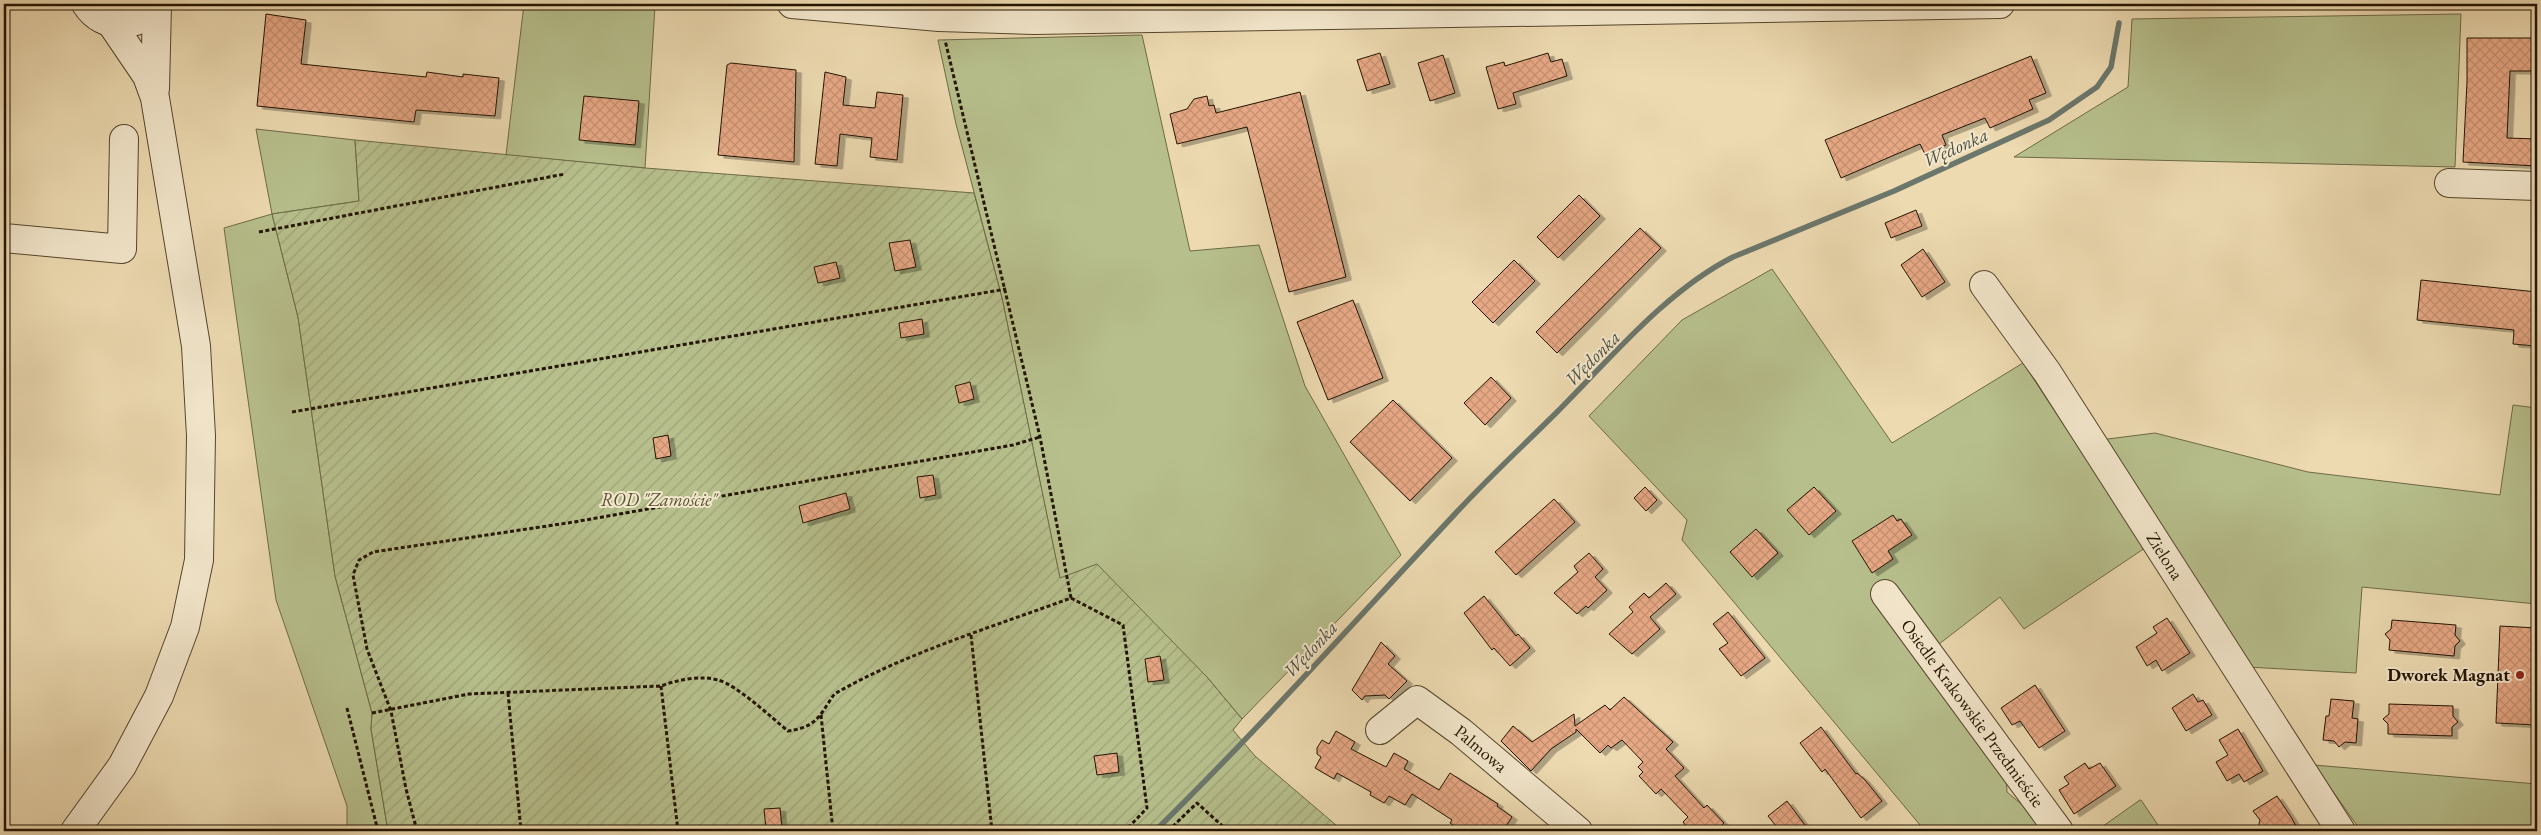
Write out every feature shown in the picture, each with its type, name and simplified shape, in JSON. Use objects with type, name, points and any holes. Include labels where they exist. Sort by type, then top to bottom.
[{"type":"street","points":[[86,4],[94,14],[111,23],[121,24],[142,20],[158,5]]},
{"type":"street","points":[[792,4],[939,18],[974,11],[1194,18],[2000,4]]},
{"type":"street","points":[[154,98],[158,5]]},
{"type":"street","points":[[75,831],[122,766],[159,696],[185,627],[199,560],[202,436],[196,346],[154,98],[146,76],[111,23]]},
{"type":"street","points":[[4,238],[122,249],[124,139]]},
{"type":"street","points":[[2449,183],[2537,186]]},
{"type":"street","name":"Zielona","points":[[1984,285],[2047,372],[2341,831]]},
{"type":"street","name":"Osiedle Krakowskie Przedmieście","points":[[1885,594],[2059,831]]},
{"type":"street","name":"Palmowa","points":[[1380,730],[1417,700],[1461,732],[1578,831]]},
{"type":"path","points":[[939,18],[1040,437],[1071,598]]},
{"type":"path","points":[[259,232],[565,174]]},
{"type":"path","points":[[292,412],[1006,290]]},
{"type":"path","points":[[417,831],[406,789],[391,711],[367,649],[353,576],[360,560],[373,552],[574,522],[1013,445],[1040,437]]},
{"type":"path","points":[[372,713],[391,711],[469,694],[661,686],[678,679],[718,680],[747,697],[788,731],[805,728],[821,714],[834,694],[883,670],[1071,598],[1123,625],[1147,808],[1126,831]]},
{"type":"path","points":[[971,635],[992,831]]},
{"type":"path","points":[[661,686],[678,831]]},
{"type":"path","points":[[508,693],[521,831]]},
{"type":"path","points":[[347,708],[378,831]]},
{"type":"path","points":[[821,714],[834,831]]},
{"type":"path","points":[[1168,831],[1197,803],[1228,831]]},
{"type":"green space","points":[[524,4],[655,6],[645,168],[506,155]]},
{"type":"green space","points":[[2461,14],[2455,167],[2014,157],[2128,87],[2132,19]]},
{"type":"green space","points":[[1142,35],[1190,251],[1259,245],[1305,386],[1401,555],[1242,719],[1207,677],[1060,579],[1002,298],[956,124],[938,40]]},
{"type":"green space","points":[[256,129],[355,140],[359,201],[272,214]]},
{"type":"green space","name":"ROD \"Zamoście\"","points":[[355,140],[645,168],[974,193],[1002,298],[1060,578],[1097,564],[1207,677],[1242,719],[1233,730],[1255,756],[1343,831],[388,831],[371,729],[372,713],[335,576],[298,317],[272,214],[359,201]]},
{"type":"green space","points":[[272,214],[298,317],[335,576],[372,713],[371,729],[388,831],[347,831],[347,806],[276,600],[224,228]]},
{"type":"green space","points":[[1772,269],[1892,443],[2023,363],[2145,548],[2024,629],[2000,597],[1921,658],[2006,773],[2007,792],[2053,831],[1912,831],[1920,825],[1682,540],[1687,520],[1589,416],[1682,320]]},
{"type":"green space","points":[[2513,405],[2537,408],[2537,604],[2362,587],[2356,673],[2247,667],[2100,440],[2155,433],[2308,472],[2500,495]]},
{"type":"green space","points":[[2314,765],[2537,784],[2537,831],[2361,831]]},
{"type":"green space","points":[[2140,800],[2162,831],[2096,831]]},
{"type":"building","points":[[266,14],[306,20],[301,64],[426,77],[427,72],[463,77],[463,74],[499,78],[495,116],[416,110],[414,122],[257,106]]},
{"type":"building","points":[[2467,38],[2537,38],[2537,71],[2510,71],[2507,138],[2537,139],[2537,166],[2463,162]]},
{"type":"building","points":[[1380,53],[1390,84],[1367,91],[1357,60]]},
{"type":"building","points":[[1548,53],[1551,62],[1562,59],[1567,76],[1513,93],[1516,104],[1498,109],[1486,67],[1504,62],[1505,66]]},
{"type":"building","points":[[1443,55],[1455,93],[1430,101],[1418,63]]},
{"type":"building","points":[[2031,56],[2046,93],[2029,100],[2033,109],[1990,128],[1985,118],[1942,135],[1946,145],[1925,154],[1920,144],[1841,178],[1825,140]]},
{"type":"building","points":[[731,63],[796,70],[794,162],[718,155],[727,65]]},
{"type":"building","points":[[825,72],[846,77],[843,105],[875,108],[877,92],[903,95],[897,160],[870,157],[872,138],[840,134],[837,166],[815,164]]},
{"type":"building","points":[[1300,92],[1346,277],[1289,292],[1247,127],[1177,144],[1170,114],[1187,109],[1194,99],[1207,96],[1209,106],[1214,105],[1216,113]]},
{"type":"building","points":[[584,96],[639,101],[635,145],[579,140]]},
{"type":"building","points":[[1579,195],[1600,216],[1558,258],[1537,237]]},
{"type":"building","points":[[1916,210],[1922,226],[1891,238],[1885,223]]},
{"type":"building","points":[[1640,228],[1661,248],[1557,353],[1536,332]]},
{"type":"building","points":[[910,240],[916,267],[895,271],[889,243]]},
{"type":"building","points":[[1923,249],[1945,282],[1922,297],[1901,265]]},
{"type":"building","points":[[1514,260],[1535,281],[1493,323],[1472,302]]},
{"type":"building","points":[[836,262],[840,278],[818,283],[814,267]]},
{"type":"building","points":[[2421,280],[2537,292],[2537,344],[2535,343],[2535,346],[2513,344],[2514,330],[2417,320]]},
{"type":"building","points":[[1353,300],[1383,378],[1328,400],[1297,322]]},
{"type":"building","points":[[922,319],[924,334],[901,338],[899,323]]},
{"type":"building","points":[[1491,377],[1511,398],[1485,425],[1464,403]]},
{"type":"building","points":[[970,382],[974,399],[959,403],[955,386]]},
{"type":"building","points":[[1393,400],[1452,458],[1410,501],[1350,442]]},
{"type":"building","points":[[668,435],[671,456],[656,459],[653,438]]},
{"type":"building","points":[[933,475],[936,495],[920,498],[917,477]]},
{"type":"building","points":[[1645,487],[1657,500],[1646,511],[1634,498]]},
{"type":"building","points":[[1814,487],[1836,511],[1809,535],[1787,510]]},
{"type":"building","points":[[846,493],[850,509],[803,523],[799,506]]},
{"type":"building","points":[[1554,499],[1575,522],[1516,575],[1495,552]]},
{"type":"building","points":[[1893,515],[1897,521],[1901,519],[1912,535],[1888,551],[1893,559],[1872,573],[1852,541]]},
{"type":"building","points":[[1756,529],[1778,553],[1752,577],[1730,552]]},
{"type":"building","points":[[1589,553],[1603,569],[1595,577],[1607,590],[1588,608],[1586,606],[1577,614],[1554,593],[1578,572],[1574,566]]},
{"type":"building","points":[[1666,583],[1676,594],[1650,617],[1660,629],[1632,654],[1609,634],[1633,612],[1629,607],[1644,593],[1649,598]]},
{"type":"building","points":[[1484,596],[1516,636],[1518,634],[1530,648],[1510,666],[1494,648],[1492,650],[1464,613]]},
{"type":"building","points":[[1728,612],[1765,658],[1741,676],[1719,649],[1728,643],[1713,624]]},
{"type":"building","points":[[2167,618],[2190,653],[2162,671],[2156,660],[2147,666],[2136,647],[2157,633],[2153,627]]},
{"type":"building","points":[[2392,620],[2456,625],[2455,635],[2460,641],[2455,646],[2454,656],[2389,650],[2390,640],[2385,634],[2391,629]]},
{"type":"building","name":"Dworek Magnat","points":[[2500,626],[2537,628],[2537,725],[2496,723]]},
{"type":"building","points":[[1381,642],[1395,656],[1388,664],[1407,681],[1389,699],[1385,695],[1365,696],[1362,700],[1352,690]]},
{"type":"building","points":[[1160,656],[1164,680],[1148,682],[1145,659]]},
{"type":"building","points":[[2035,685],[2065,731],[2039,748],[2020,721],[2012,725],[2001,708]]},
{"type":"building","points":[[2193,694],[2198,702],[2203,700],[2212,715],[2186,731],[2172,708]]},
{"type":"building","points":[[1624,697],[1673,742],[1666,749],[1684,768],[1675,776],[1704,808],[1707,805],[1724,823],[1716,831],[1690,831],[1683,822],[1688,817],[1661,789],[1656,794],[1639,776],[1643,772],[1638,767],[1643,762],[1622,740],[1611,748],[1608,745],[1600,753],[1576,729],[1576,732],[1551,749],[1531,771],[1501,741],[1513,726],[1532,742],[1574,714],[1575,726],[1605,705],[1610,710]]},
{"type":"building","points":[[2331,699],[2354,701],[2352,718],[2358,719],[2356,743],[2345,742],[2339,747],[2334,741],[2323,740],[2326,716],[2329,716]]},
{"type":"building","points":[[2389,704],[2453,706],[2453,716],[2458,722],[2452,727],[2452,736],[2388,734],[2388,724],[2383,719],[2389,714]]},
{"type":"building","points":[[1821,727],[1856,774],[1865,780],[1882,801],[1861,818],[1825,769],[1822,772],[1800,743]]},
{"type":"building","points":[[2238,729],[2263,771],[2244,782],[2239,774],[2227,781],[2216,762],[2228,755],[2219,740]]},
{"type":"building","points":[[1336,731],[1355,742],[1351,749],[1386,767],[1394,753],[1408,761],[1404,769],[1439,790],[1450,773],[1498,804],[1497,806],[1512,817],[1503,831],[1462,831],[1450,823],[1452,820],[1412,794],[1405,805],[1389,796],[1384,803],[1370,795],[1371,792],[1337,773],[1334,779],[1315,768],[1321,757],[1317,754],[1317,748],[1322,740],[1329,744]]},
{"type":"building","points":[[1117,753],[1119,772],[1097,775],[1094,756]]},
{"type":"building","points":[[2085,763],[2089,769],[2100,763],[2116,786],[2074,814],[2059,790],[2069,784],[2064,777]]},
{"type":"building","points":[[2277,796],[2299,831],[2257,831],[2260,820],[2253,811]]},
{"type":"building","points":[[1787,801],[1810,831],[1780,831],[1768,816]]},
{"type":"building","points":[[780,808],[782,828],[766,829],[764,809]]},
{"type":"waterway","name":"Wędonka","points":[[1155,831],[1269,715],[1492,475],[1662,307],[1708,271],[1733,257],[1894,191],[2049,120],[2097,87],[2111,67],[2119,23]]},
{"type":"place","name":"Dworek Magnat","points":[[2520,675]]}]
